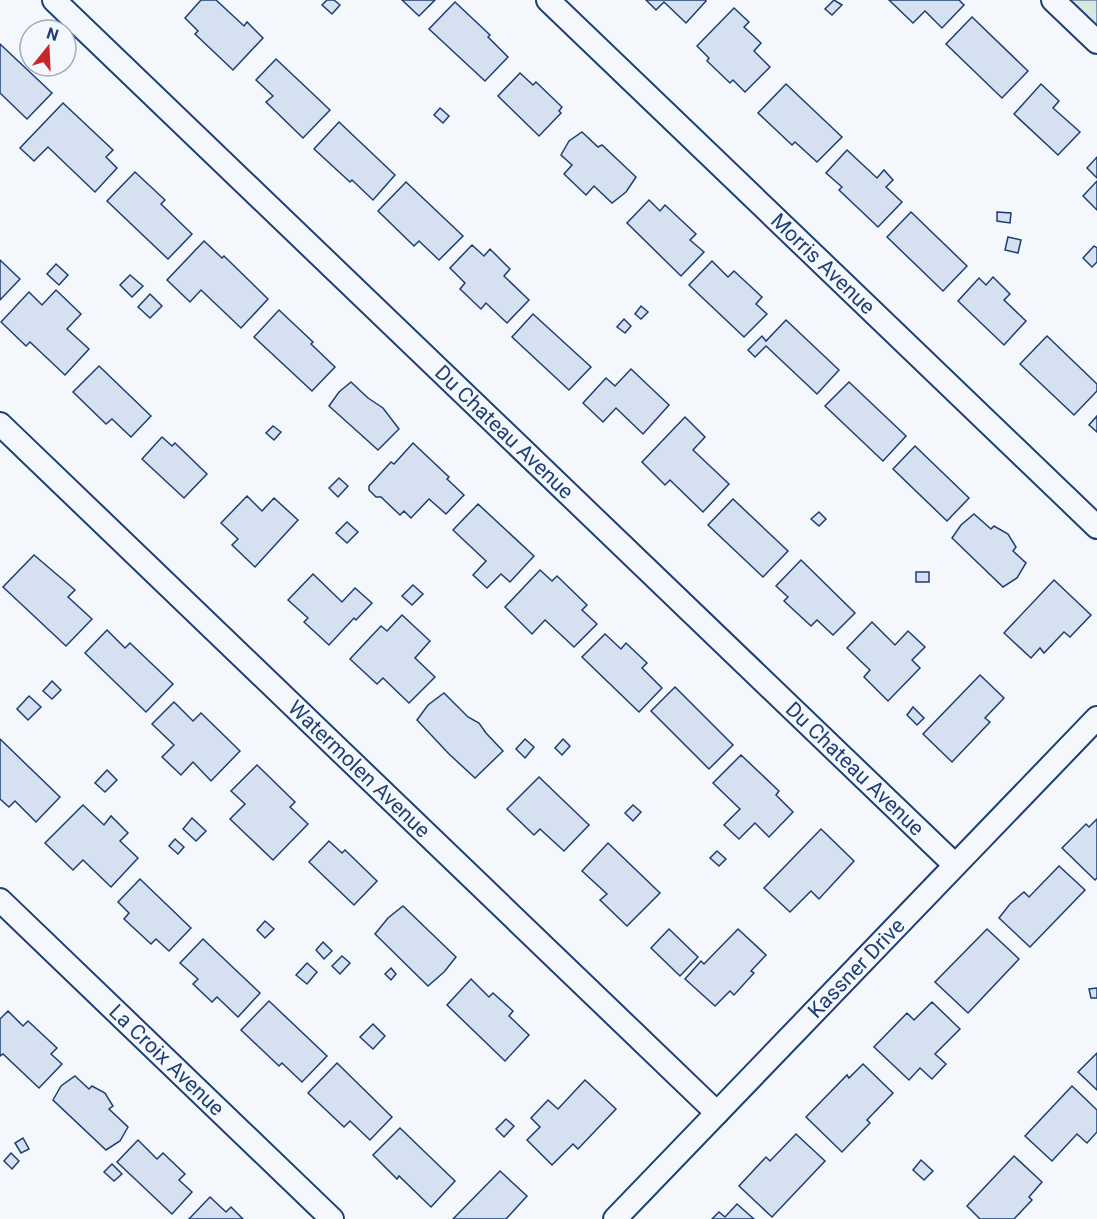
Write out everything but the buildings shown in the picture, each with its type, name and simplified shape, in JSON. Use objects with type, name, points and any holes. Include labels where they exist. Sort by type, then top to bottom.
[{"type":"street","name":"Du Chateau Avenue","points":[[54,0],[955,866]]},
{"type":"street","name":"Morris Avenue","points":[[548,0],[1097,527]]},
{"type":"street","points":[[1053,0],[1097,42]]},
{"type":"street","name":"Watermolen Avenue","points":[[0,424],[717,1113]]},
{"type":"street","name":"Kassner Drive","points":[[615,1219],[1097,718]]},
{"type":"street","name":"La Croix Avenue","points":[[0,900],[332,1219]]},
{"type":"shaded area","points":[[1053,0],[1097,0],[1097,42]]}]
